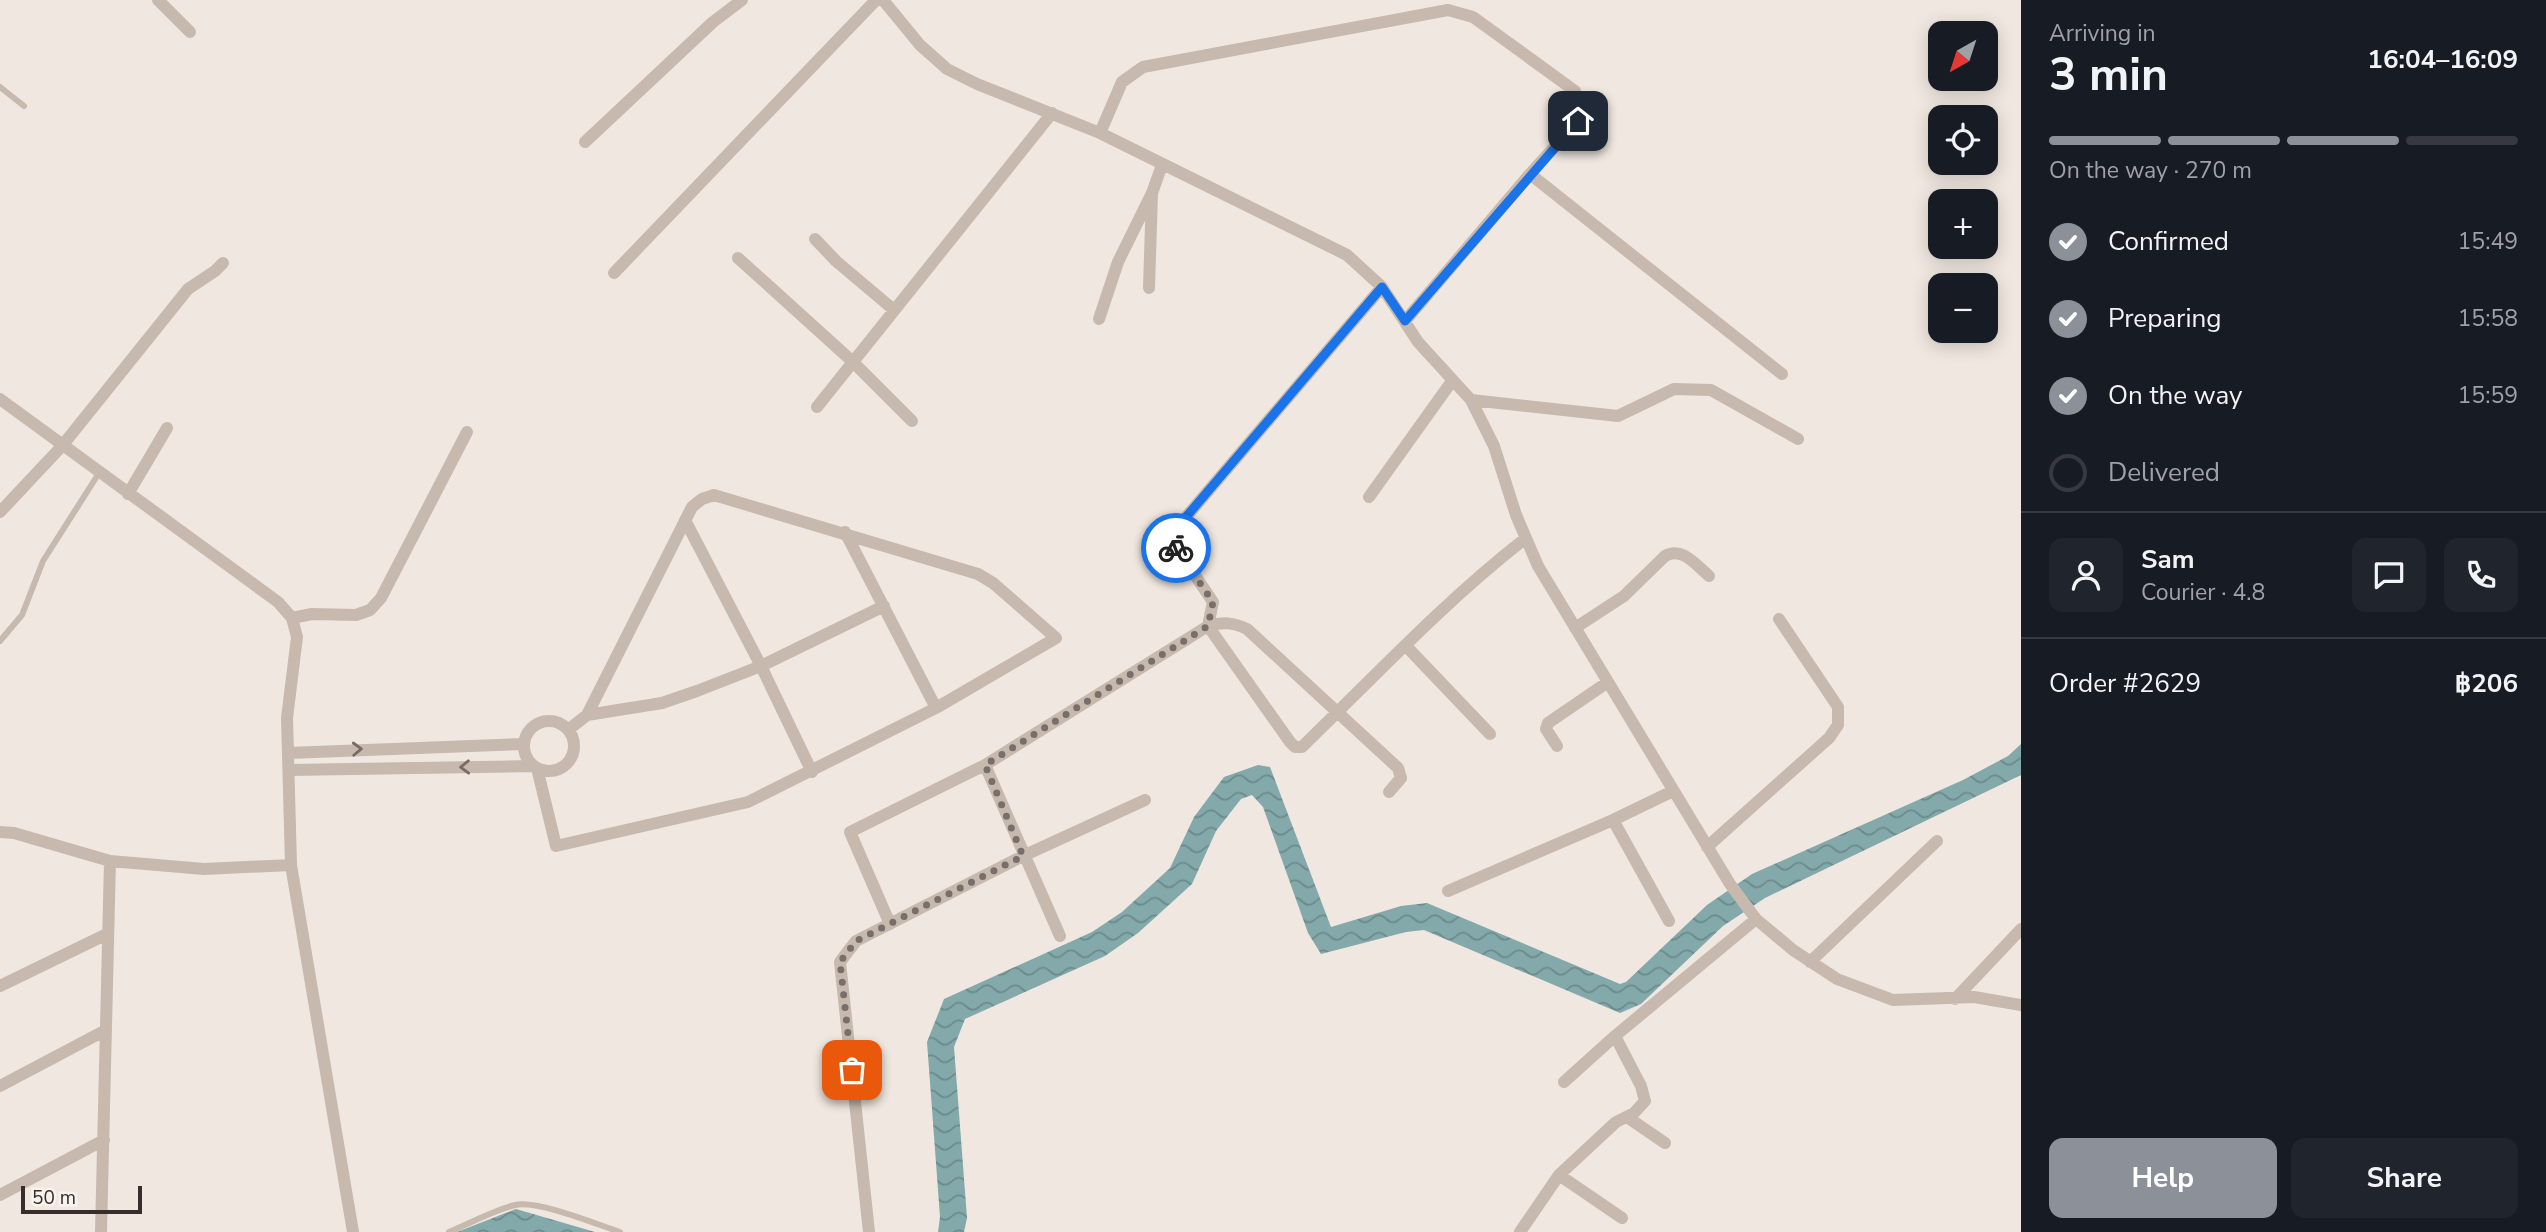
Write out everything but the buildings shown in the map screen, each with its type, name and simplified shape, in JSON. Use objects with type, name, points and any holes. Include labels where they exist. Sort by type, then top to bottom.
[{"type":"street","points":[[158,0],[190,32]]},
{"type":"street","points":[[585,142],[713,22],[742,0]]},
{"type":"street","points":[[614,273],[876,0]]},
{"type":"street","points":[[883,0],[920,45],[947,69],[977,84],[1100,133],[1347,255],[1382,287],[1418,342],[1471,400],[1494,446],[1538,566],[1707,847],[1752,916],[1810,962],[1837,979],[1893,1000],[1974,998],[2021,1005]]},
{"type":"street","points":[[1100,133],[1122,82],[1143,67],[1448,10],[1473,17],[1576,91],[1578,121],[1405,321]]},
{"type":"street","points":[[817,407],[1052,113]]},
{"type":"street","points":[[1099,319],[1108,287],[1152,193],[1162,165]]},
{"type":"street","points":[[1530,174],[1783,374]]},
{"type":"street","points":[[1149,288],[1152,193]]},
{"type":"street","points":[[815,239],[836,261],[894,310]]},
{"type":"street","points":[[738,258],[853,362],[912,421]]},
{"type":"street","points":[[0,512],[62,446],[188,289],[223,263]]},
{"type":"street","points":[[1382,287],[1169,537],[1213,602],[1208,626],[1293,745],[1302,747],[1478,576],[1526,538]]},
{"type":"street","points":[[1369,497],[1452,381]]},
{"type":"street","points":[[1471,400],[1618,416],[1674,390],[1712,390],[1798,439]]},
{"type":"street","points":[[0,399],[278,602],[292,618],[297,637],[287,718],[291,865],[353,1232]]},
{"type":"street","points":[[128,494],[166,428]]},
{"type":"street","points":[[292,618],[312,614],[356,615],[370,610],[381,598],[467,432]]},
{"type":"street","points":[[289,770],[535,767],[553,771],[567,764],[574,750],[574,742],[568,730],[560,723],[543,722],[529,731],[524,744],[525,755],[535,767],[556,846],[748,802],[936,708],[1056,638],[993,583],[978,574],[845,532],[714,495],[692,506],[587,715],[568,730]]},
{"type":"street","points":[[685,520],[761,666],[812,772]]},
{"type":"street","points":[[845,532],[936,708]]},
{"type":"street","points":[[1575,628],[1624,596],[1671,552],[1683,554],[1709,576]]},
{"type":"street","points":[[587,715],[662,703],[761,666],[884,606]]},
{"type":"street","points":[[1707,847],[1796,769],[1829,738],[1838,725],[1838,707],[1779,619]]},
{"type":"street","points":[[890,924],[850,832],[985,765],[1208,626],[1226,622],[1236,623],[1247,629],[1339,711],[1402,773],[1389,792]]},
{"type":"street","points":[[1406,646],[1490,734]]},
{"type":"street","points":[[1557,746],[1546,729],[1549,722],[1608,682]]},
{"type":"street","points":[[288,753],[524,744]]},
{"type":"street","points":[[985,765],[1059,936]]},
{"type":"street","points":[[1448,891],[1613,820],[1673,790]]},
{"type":"street","points":[[869,1232],[840,962],[856,941],[1023,856],[1145,800]]},
{"type":"street","points":[[1613,820],[1669,921]]},
{"type":"street","points":[[0,832],[14,833],[110,861],[204,869],[291,865]]},
{"type":"street","points":[[1810,962],[1937,841]]},
{"type":"street","points":[[101,1232],[110,861]]},
{"type":"street","points":[[1564,1082],[1752,916]]},
{"type":"street","points":[[1955,999],[2021,929]]},
{"type":"street","points":[[0,986],[107,934]]},
{"type":"street","points":[[0,1086],[106,1030]]},
{"type":"street","points":[[1520,1232],[1559,1175],[1616,1122],[1634,1113],[1645,1101],[1641,1086],[1615,1036]]},
{"type":"street","points":[[1627,1117],[1665,1143]]},
{"type":"street","points":[[0,1195],[104,1140]]},
{"type":"street","points":[[1559,1175],[1622,1218]]},
{"type":"lane","points":[[0,87],[24,106]]},
{"type":"lane","points":[[0,641],[22,615],[43,561],[99,473]]},
{"type":"lane","points":[[449,1232],[515,1205],[527,1205],[580,1218],[620,1232]]},
{"type":"water","points":[[2021,744],[2021,775],[1765,898],[1723,926],[1641,1004],[1620,1013],[1424,930],[1406,932],[1321,954],[1308,933],[1263,807],[1252,795],[1241,799],[1216,831],[1192,884],[1138,933],[1105,956],[965,1019],[954,1047],[967,1218],[964,1232],[938,1232],[940,1217],[927,1042],[944,999],[1092,932],[1122,912],[1170,868],[1194,817],[1224,777],[1258,765],[1270,767],[1331,927],[1401,906],[1427,903],[1620,984],[1626,982],[1707,905],[1752,874],[1963,780],[2008,756]]},
{"type":"water","points":[[516,1209],[595,1232],[457,1232]]},
{"type":"way so far","points":[[852,1070],[840,962],[856,941],[1023,856],[985,765],[1208,626],[1213,602],[1176,548]]},
{"type":"route","points":[[1176,548],[1169,537],[1382,287],[1405,321],[1578,121]]}]
